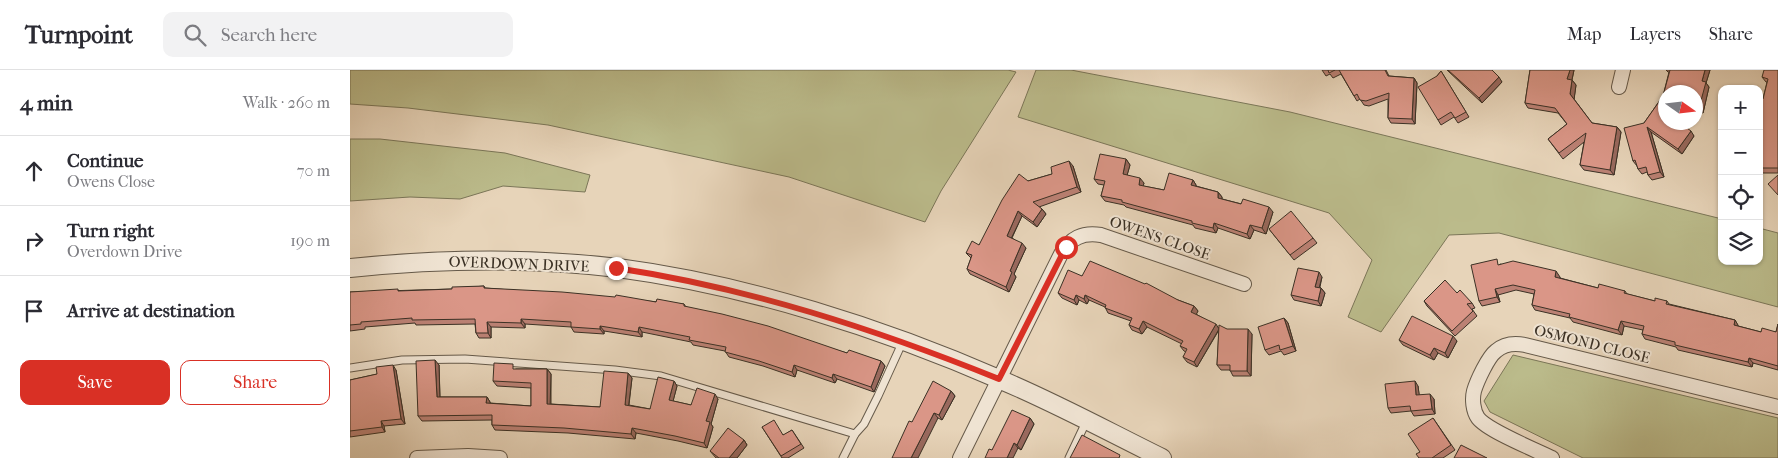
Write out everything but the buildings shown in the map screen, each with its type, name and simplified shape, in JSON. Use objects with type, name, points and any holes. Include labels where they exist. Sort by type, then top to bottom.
[{"type":"street","points":[[1619,87],[1623,70]]},
{"type":"street","name":"OWENS CLOSE","points":[[960,458],[1061,254],[1070,242],[1083,234],[1101,235],[1244,284]]},
{"type":"street","name":"OVERDOWN DRIVE","points":[[350,268],[467,260],[540,262],[616,268],[691,281],[771,299],[903,341],[999,379],[1162,458]]},
{"type":"street","name":"OSMOND CLOSE","points":[[1552,458],[1491,428],[1478,418],[1473,403],[1474,390],[1492,354],[1498,349],[1512,344],[1525,345],[1778,407]]},
{"type":"street","points":[[417,458],[460,456],[500,458]]},
{"type":"lane","points":[[843,458],[855,434],[867,417],[903,341]]},
{"type":"lane","points":[[350,368],[402,360],[465,359],[615,370],[661,376],[855,434]]},
{"type":"lane","points":[[1069,458],[1086,421]]},
{"type":"green space","points":[[350,70],[1008,70],[1016,72],[941,191],[925,222],[789,177],[548,125],[408,108],[350,104]]},
{"type":"green space","points":[[1036,70],[1071,70],[1290,112],[1718,218],[1718,265],[1763,265],[1763,229],[1778,233],[1778,307],[1499,233],[1449,235],[1381,332],[1348,317],[1372,260],[1329,213],[1018,117]]},
{"type":"green space","points":[[350,139],[380,139],[505,153],[590,175],[585,192],[503,186],[460,199],[410,197],[350,201]]},
{"type":"green space","points":[[1513,355],[1778,418],[1778,458],[1583,458],[1490,412],[1484,401]]},
{"type":"route","points":[[616,268],[691,281],[771,299],[903,341],[999,379],[1066,247]]}]
